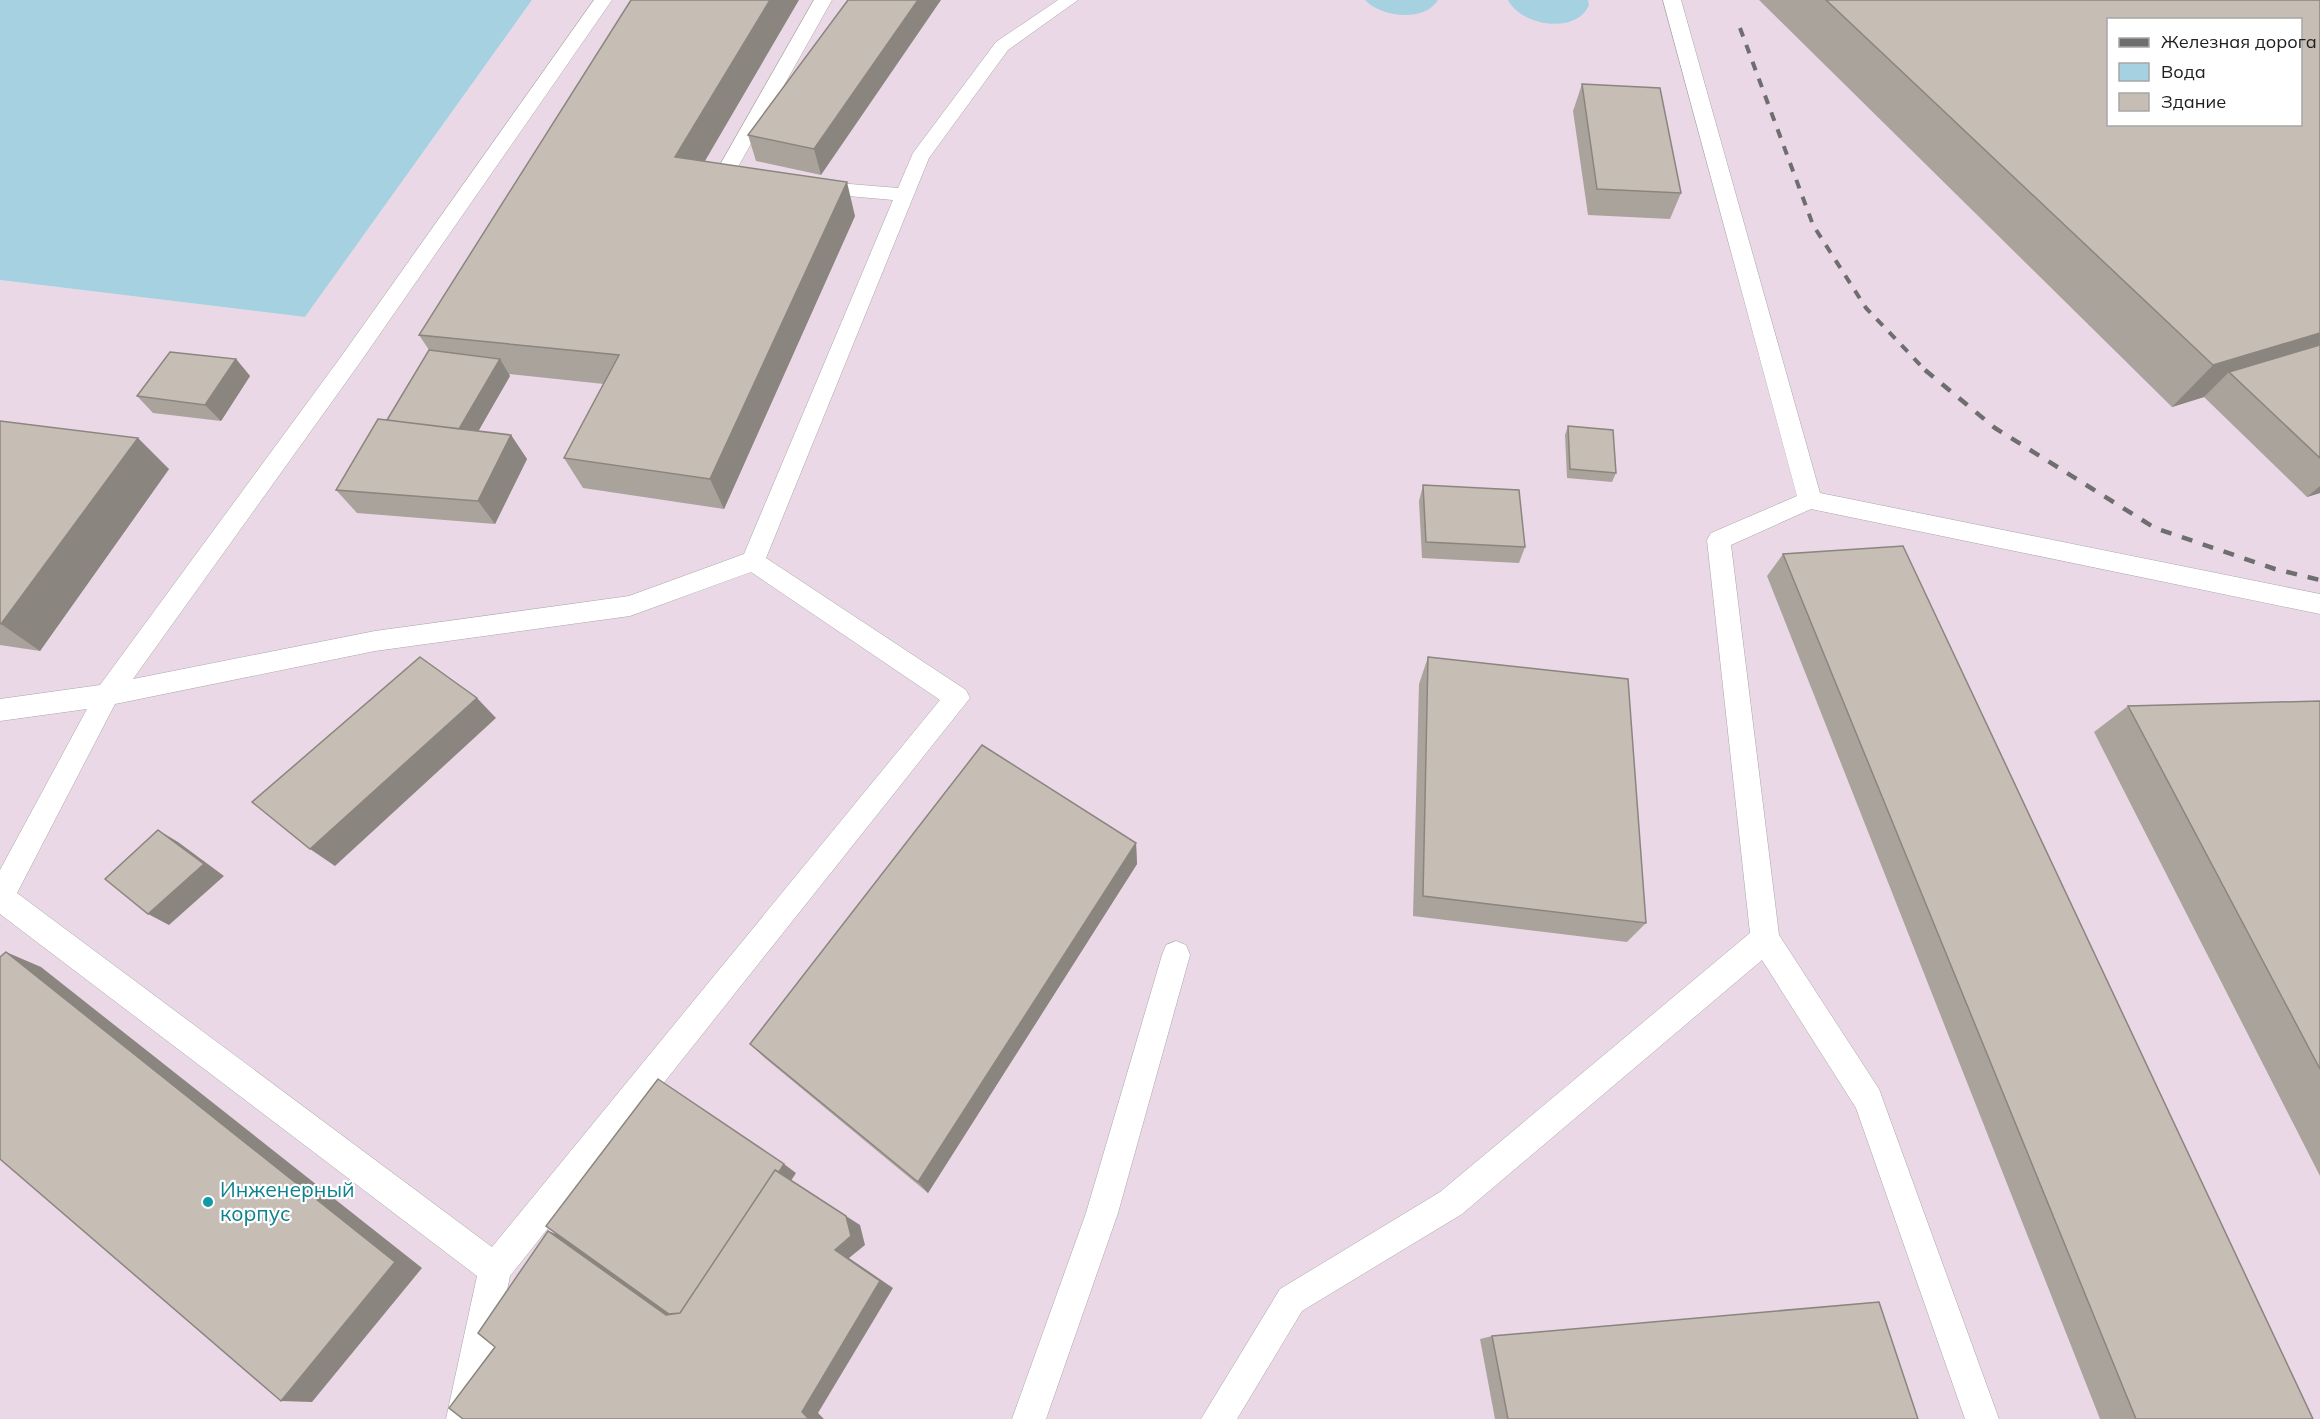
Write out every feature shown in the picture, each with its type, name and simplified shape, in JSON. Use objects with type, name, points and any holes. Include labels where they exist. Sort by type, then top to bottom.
[{"type":"lane","points":[[495,1269],[0,898],[107,695],[351,359],[603,0]]},
{"type":"lane","points":[[756,182],[722,179],[823,0]]},
{"type":"lane","points":[[0,710],[107,695],[375,641],[630,606],[753,561],[814,419],[920,157],[1002,46],[1068,0]]},
{"type":"lane","points":[[1672,0],[1810,500]]},
{"type":"lane","points":[[790,185],[904,195]]},
{"type":"lane","points":[[1982,1419],[1868,1100],[1765,939],[1719,540],[1810,500],[2320,604]]},
{"type":"lane","points":[[463,1419],[495,1269],[957,698],[753,561]]},
{"type":"lane","points":[[1218,1419],[1291,1300],[1451,1203],[1765,939]]},
{"type":"lane","points":[[1029,1419],[1102,1213],[1176,955]]},
{"type":"shaded area","points":[[532,0],[2320,0],[2320,1419],[0,1419],[0,280],[305,317]]},
{"type":"water","points":[[0,0],[532,0],[305,317],[0,280]]},
{"type":"water","points":[[1365,0],[1438,0],[1423,12],[1402,15],[1381,10]]},
{"type":"water","points":[[1508,0],[1588,0],[1589,5],[1583,14],[1573,21],[1549,24],[1524,16]]},
{"type":"building","points":[[631,0],[770,0],[675,157],[847,182],[710,479],[564,458],[619,355],[419,335]]},
{"type":"building","points":[[848,0],[918,0],[814,149],[748,135]]},
{"type":"building","points":[[1826,0],[2320,0],[2320,333],[2213,365]]},
{"type":"building","points":[[1582,84],[1660,88],[1681,193],[1597,189]]},
{"type":"building","points":[[2320,345],[2320,458],[2229,372]]},
{"type":"building","points":[[429,350],[500,359],[459,429],[387,420]]},
{"type":"building","points":[[170,352],[236,359],[205,405],[137,396]]},
{"type":"building","points":[[378,419],[511,435],[478,501],[336,490]]},
{"type":"building","points":[[0,421],[138,438],[1,624],[0,623]]},
{"type":"building","points":[[1568,426],[1613,430],[1616,473],[1570,469]]},
{"type":"building","points":[[1423,485],[1519,490],[1525,547],[1426,542]]},
{"type":"building","points":[[1903,546],[2313,1419],[2136,1419],[1783,554]]},
{"type":"building","points":[[420,657],[477,698],[310,849],[252,802]]},
{"type":"building","points":[[1428,657],[1628,679],[1646,923],[1423,896]]},
{"type":"building","points":[[2320,701],[2320,1069],[2128,706]]},
{"type":"building","points":[[982,745],[1136,843],[918,1182],[750,1044]]},
{"type":"building","points":[[158,830],[204,864],[148,914],[105,879]]},
{"type":"building","name":"Инженерный корпус","points":[[6,952],[395,1262],[281,1401],[0,1159],[0,957]]},
{"type":"building","points":[[658,1079],[784,1164],[779,1172],[775,1170],[680,1313],[669,1314],[546,1226]]},
{"type":"building","points":[[775,1170],[846,1216],[851,1236],[835,1250],[880,1281],[802,1412],[809,1419],[463,1419],[449,1408],[495,1347],[478,1333],[548,1231],[666,1315],[680,1313]]},
{"type":"building","points":[[1879,1302],[1918,1419],[1508,1419],[1492,1336]]},
{"type":"railway","points":[[1740,28],[1813,225],[1866,308],[1925,370]]},
{"type":"railway","points":[[1925,370],[1995,428],[2155,528],[2275,569],[2320,580]]},
{"type":"place","name":"Инженерный корпус","points":[[208,1202]]}]
